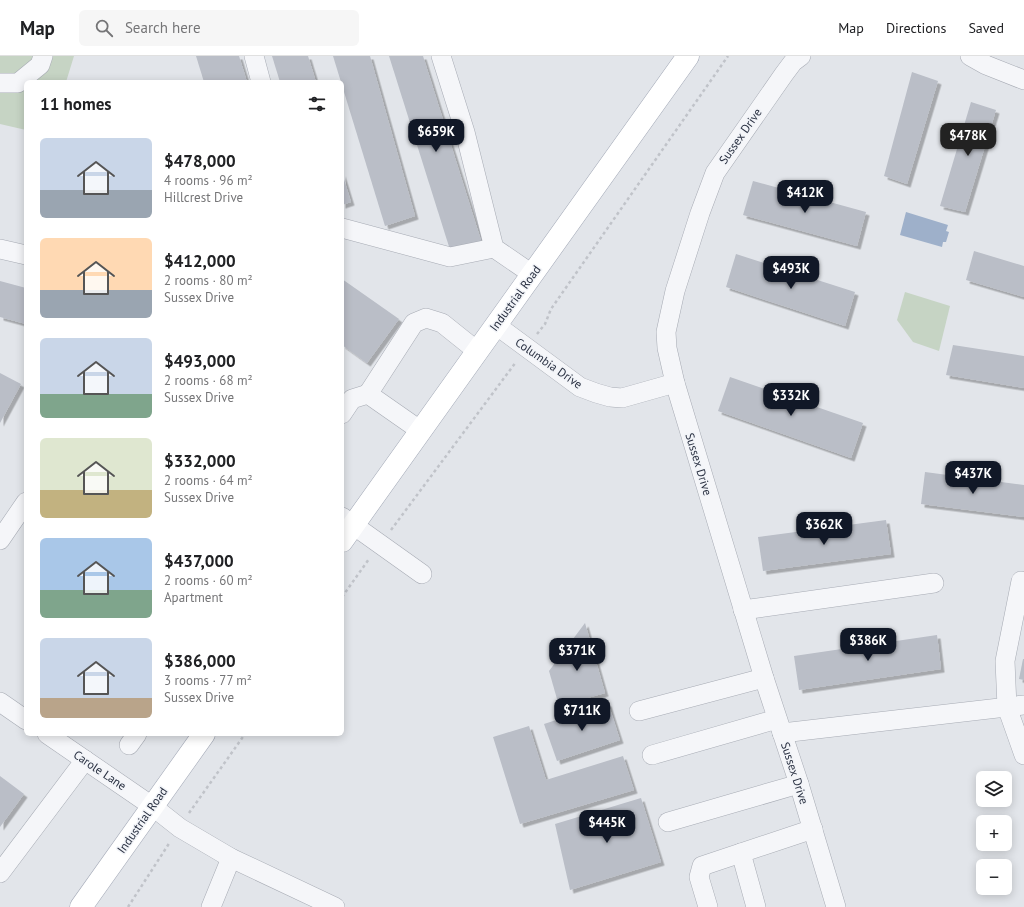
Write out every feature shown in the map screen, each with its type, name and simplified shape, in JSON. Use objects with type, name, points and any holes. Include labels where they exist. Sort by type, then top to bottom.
[{"type":"main road","name":"Industrial Road","points":[[346,528],[421,431],[688,56]]},
{"type":"main road","name":"Industrial Road","points":[[81,907],[203,736]]},
{"type":"street","points":[[0,83],[18,83],[40,65],[43,56]]},
{"type":"street","points":[[254,56],[260,80]]},
{"type":"street","points":[[441,56],[465,132],[494,248],[532,274]]},
{"type":"street","name":"Sussex Drive","points":[[801,56],[793,62],[784,74],[715,173],[695,227],[675,291],[666,332],[667,348],[675,383],[743,610],[779,726],[799,784],[834,900]]},
{"type":"street","points":[[970,56],[986,65],[1024,80]]},
{"type":"street","points":[[344,229],[450,258],[494,248]]},
{"type":"street","points":[[0,249],[24,255]]},
{"type":"street","points":[[344,411],[352,399],[368,394],[414,323],[426,318],[442,323],[478,351]]},
{"type":"street","name":"Columbia Drive","points":[[496,325],[580,386],[596,393],[610,397],[622,398],[675,383]]},
{"type":"street","points":[[368,394],[421,431]]},
{"type":"street","points":[[0,540],[24,505]]},
{"type":"street","points":[[346,528],[422,574]]},
{"type":"street","points":[[1021,581],[1005,661],[1016,706],[1024,755]]},
{"type":"street","points":[[743,610],[934,583]]},
{"type":"street","points":[[640,712],[764,678]]},
{"type":"street","points":[[0,702],[24,719]]},
{"type":"street","points":[[652,755],[779,726],[1016,706]]},
{"type":"street","name":"Carole Lane","points":[[50,736],[152,806],[180,828],[231,858],[335,907]]},
{"type":"street","points":[[0,873],[85,760]]},
{"type":"street","points":[[668,822],[799,784]]},
{"type":"street","points":[[708,907],[699,877],[702,866],[813,829]]},
{"type":"street","points":[[741,853],[756,907]]},
{"type":"street","points":[[211,907],[231,858]]},
{"type":"path","points":[[545,324],[551,309],[728,56]]},
{"type":"path","points":[[401,515],[509,371]]},
{"type":"path","points":[[344,595],[364,567]]},
{"type":"path","points":[[195,804],[244,736]]},
{"type":"path","points":[[128,907],[171,841]]},
{"type":"green space","points":[[0,56],[74,56],[67,80],[24,80],[24,130],[0,124]]},
{"type":"green space","points":[[905,292],[950,306],[939,351],[913,342],[897,320]]},
{"type":"water","points":[[906,212],[948,225],[946,231],[949,232],[946,242],[943,242],[942,247],[900,235]]},
{"type":"building","points":[[196,56],[239,56],[246,80],[203,80]]},
{"type":"building","points":[[272,56],[308,56],[315,80],[279,80]]},
{"type":"building","points":[[333,56],[370,56],[415,216],[385,226],[344,92],[344,80],[340,80]]},
{"type":"building","points":[[389,56],[423,56],[483,247],[451,253]]},
{"type":"building","points":[[912,72],[938,81],[907,184],[884,176]]},
{"type":"building","points":[[971,102],[996,110],[965,212],[940,206]]},
{"type":"building","points":[[344,179],[351,202],[344,204]]},
{"type":"building","points":[[753,181],[866,212],[857,246],[743,215]]},
{"type":"building","points":[[974,251],[1024,266],[1024,297],[966,280]]},
{"type":"building","points":[[736,254],[855,292],[845,326],[726,287]]},
{"type":"building","points":[[344,280],[399,319],[367,363],[344,346]]},
{"type":"building","points":[[0,281],[24,287],[24,323],[0,317]]},
{"type":"building","points":[[953,345],[1024,356],[1024,388],[946,375]]},
{"type":"building","points":[[0,373],[21,384],[0,423]]},
{"type":"building","points":[[730,377],[863,423],[851,458],[718,411]]},
{"type":"building","points":[[925,472],[1024,485],[1024,517],[921,504]]},
{"type":"building","points":[[886,520],[891,554],[763,571],[758,537]]},
{"type":"building","points":[[585,623],[605,693],[559,706],[549,671]]},
{"type":"building","points":[[937,635],[941,669],[799,690],[794,656]]},
{"type":"building","points":[[1024,659],[1024,680],[1019,679]]},
{"type":"building","points":[[608,703],[620,740],[557,761],[544,724]]},
{"type":"building","points":[[529,726],[546,780],[623,756],[634,790],[520,824],[493,737]]},
{"type":"building","points":[[0,776],[24,794],[0,827]]},
{"type":"building","points":[[641,798],[661,862],[570,890],[555,824]]}]
